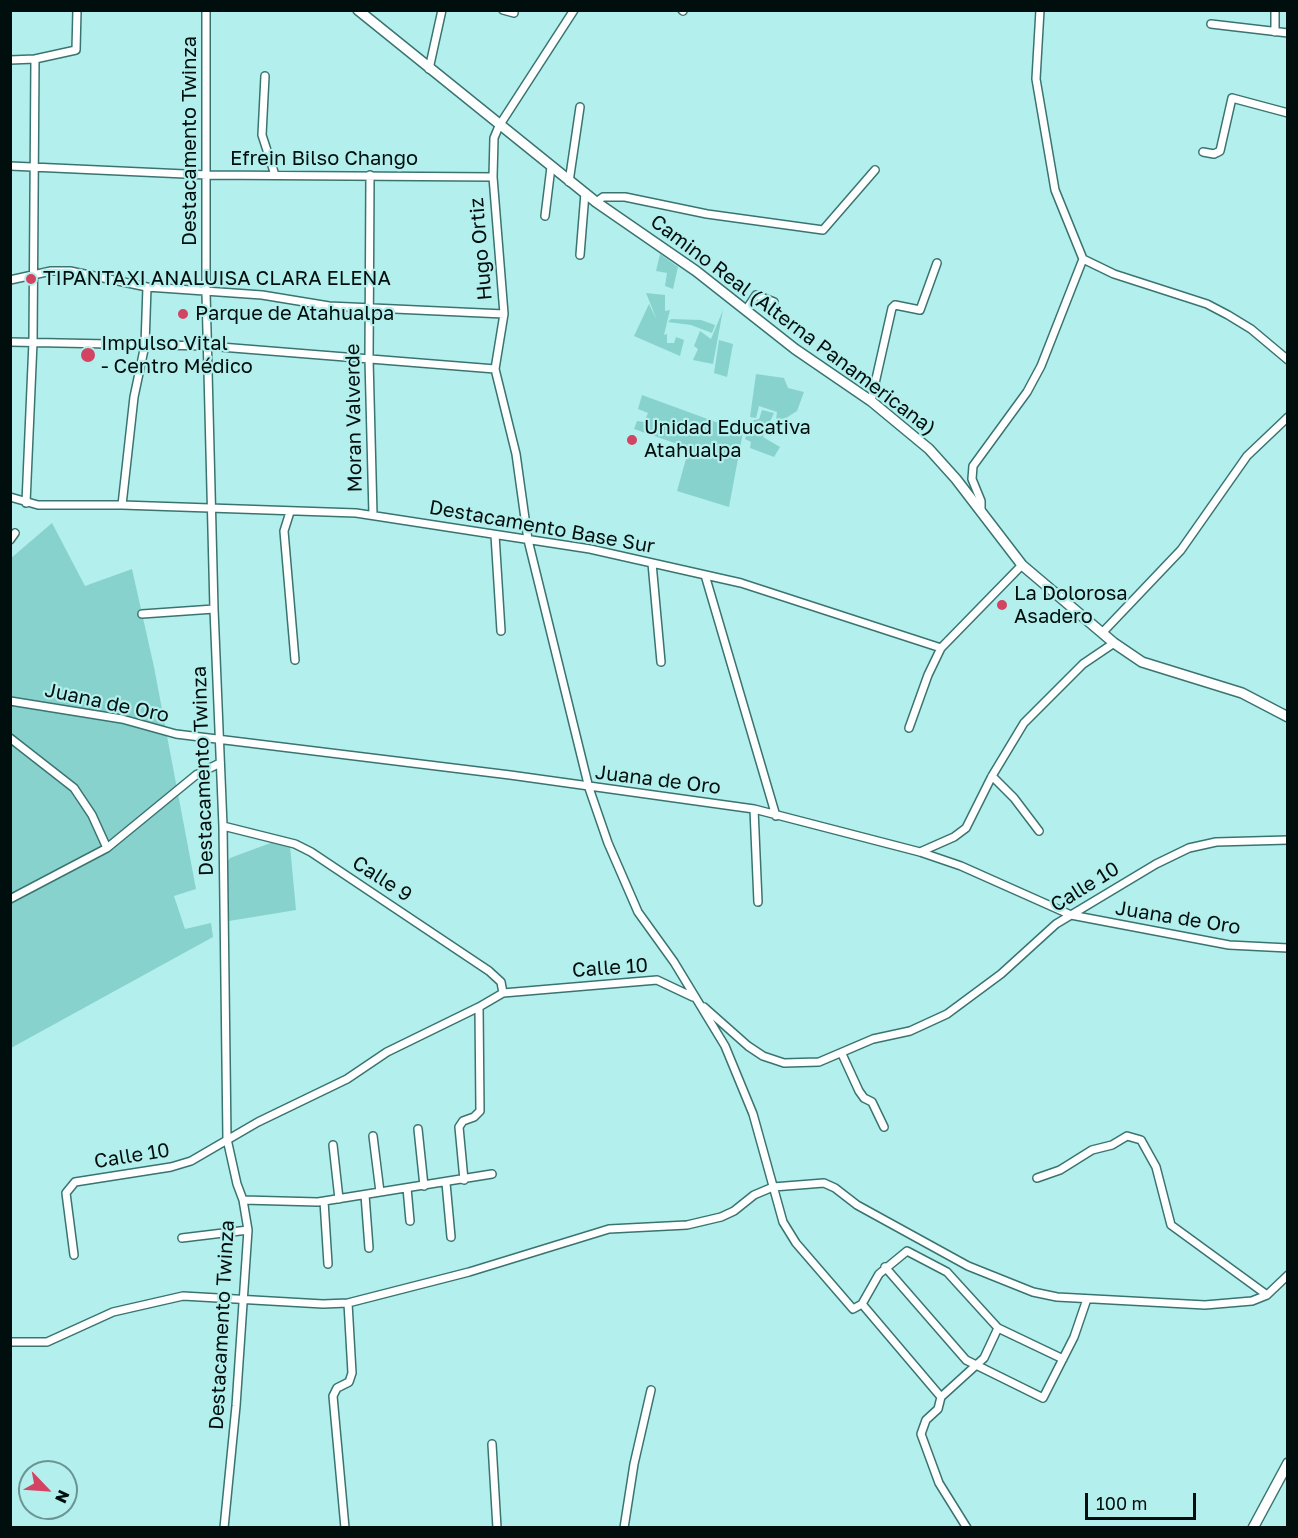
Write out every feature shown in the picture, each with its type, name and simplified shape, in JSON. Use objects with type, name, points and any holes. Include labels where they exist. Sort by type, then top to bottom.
[{"type":"street","points":[[10,60],[35,59],[76,50],[77,10]]},
{"type":"street","name":"Destacamento Twinza","points":[[206,10],[206,292],[214,609],[223,826],[227,1139],[243,1200],[248,1230],[224,1527]]},
{"type":"street","points":[[358,10],[499,126]]},
{"type":"street","points":[[429,69],[442,10]]},
{"type":"street","points":[[503,10],[514,13]]},
{"type":"street","name":"Hugo Ortiz","points":[[495,369],[504,314],[493,177],[493,144],[499,126],[574,10]]},
{"type":"street","points":[[1040,10],[1036,79],[1054,190],[1083,259],[1114,274],[1207,304],[1251,329],[1287,360]]},
{"type":"street","points":[[1275,10],[1275,32]]},
{"type":"street","points":[[1210,24],[1287,33]]},
{"type":"street","points":[[26,503],[35,273],[33,165],[35,59]]},
{"type":"street","points":[[265,76],[262,135],[274,175]]},
{"type":"street","points":[[1203,152],[1214,154],[1220,151],[1232,98],[1287,113]]},
{"type":"street","points":[[569,182],[580,107]]},
{"type":"street","name":"Camino Real (Alterna Panamericana)","points":[[499,126],[596,202],[696,271],[795,349],[871,401],[939,457],[1022,565],[1114,644],[1142,662],[1242,693],[1287,717]]},
{"type":"street","name":"Efrein Bilso Chango","points":[[10,166],[33,165],[207,175],[493,177]]},
{"type":"street","points":[[544,216],[551,167]]},
{"type":"street","points":[[596,202],[603,197],[625,197],[715,216],[823,230],[875,170]]},
{"type":"street","name":"Moran Valverde","points":[[370,175],[369,359],[373,515]]},
{"type":"street","points":[[580,255],[585,193]]},
{"type":"street","points":[[981,512],[981,501],[972,479],[973,466],[1027,392],[1041,366],[1083,259]]},
{"type":"street","points":[[871,401],[892,308],[895,305],[920,310],[937,263]]},
{"type":"street","points":[[10,280],[35,273],[70,272],[147,287],[262,295],[329,306],[369,306],[504,314]]},
{"type":"street","points":[[122,505],[134,397],[145,345],[147,287]]},
{"type":"street","points":[[746,310],[756,295],[774,302]]},
{"type":"street","points":[[10,342],[208,346],[495,369],[516,454],[528,540],[589,788],[608,843],[638,912],[665,949],[725,1046],[745,1094],[783,1222],[796,1243],[853,1309],[861,1304],[869,1287],[885,1267],[907,1251],[942,1268],[998,1328],[1063,1359]]},
{"type":"street","points":[[1102,633],[1186,544],[1215,498],[1247,456],[1287,417]]},
{"type":"street","name":"Destacamento Base Sur","points":[[10,497],[38,505],[122,505],[373,515],[590,549],[705,574],[878,626],[941,648]]},
{"type":"street","points":[[290,512],[284,531],[295,660]]},
{"type":"street","points":[[10,540],[15,533]]},
{"type":"street","points":[[495,535],[501,631]]},
{"type":"street","points":[[652,563],[661,662]]},
{"type":"street","points":[[909,728],[928,675],[941,648],[1022,565]]},
{"type":"street","points":[[705,574],[776,816]]},
{"type":"street","points":[[142,614],[214,609]]},
{"type":"street","points":[[920,852],[954,837],[966,828],[992,776],[1024,723],[1083,664],[1114,644]]},
{"type":"street","name":"Juana de Oro","points":[[10,701],[122,719],[176,734],[219,737],[754,809],[920,852],[961,866],[1071,915],[1229,945],[1287,948]]},
{"type":"street","points":[[10,738],[74,788],[92,815],[107,848]]},
{"type":"street","points":[[10,899],[107,848],[196,775],[220,763]]},
{"type":"street","points":[[992,776],[1014,798],[1039,831]]},
{"type":"street","points":[[754,809],[758,902]]},
{"type":"street","name":"Calle 9","points":[[223,826],[295,844],[311,852],[489,971],[501,982],[503,993]]},
{"type":"street","name":"Calle 10","points":[[74,1255],[66,1193],[75,1182],[181,1165],[227,1139],[347,1079],[387,1052],[503,993],[657,980],[695,998],[748,1046],[773,1060],[801,1064],[819,1062],[873,1039],[910,1030],[947,1014],[1001,974],[1056,924],[1123,882],[1189,848],[1234,840],[1287,840]]},
{"type":"street","points":[[464,1180],[459,1127],[463,1121],[478,1115],[480,1111],[479,1007]]},
{"type":"street","points":[[842,1054],[859,1091],[864,1098],[872,1102],[884,1127]]},
{"type":"street","points":[[417,1129],[424,1186]]},
{"type":"street","points":[[373,1136],[380,1192]]},
{"type":"street","points":[[1037,1178],[1060,1170],[1092,1150],[1112,1145],[1127,1136],[1141,1140],[1156,1167],[1171,1225],[1267,1295]]},
{"type":"street","points":[[333,1145],[339,1199]]},
{"type":"street","points":[[243,1200],[324,1201],[492,1174]]},
{"type":"street","points":[[446,1183],[451,1237]]},
{"type":"street","points":[[10,1342],[47,1342],[58,1339],[113,1312],[183,1296],[348,1303],[470,1272],[609,1229],[687,1225],[721,1218],[754,1195],[773,1187],[830,1185],[857,1205],[998,1280],[1033,1292],[1087,1299],[1205,1305],[1251,1301],[1267,1295],[1287,1275]]},
{"type":"street","points":[[407,1188],[410,1221]]},
{"type":"street","points":[[365,1195],[369,1248]]},
{"type":"street","points":[[324,1201],[328,1264]]},
{"type":"street","points":[[182,1238],[248,1230]]},
{"type":"street","points":[[885,1267],[966,1360],[1042,1398],[1063,1359],[1087,1299]]},
{"type":"street","points":[[345,1527],[333,1396],[337,1389],[352,1378],[348,1303]]},
{"type":"street","points":[[861,1304],[941,1397]]},
{"type":"street","points":[[967,1527],[939,1483],[921,1434],[926,1420],[938,1408],[941,1397],[977,1365],[998,1328]]},
{"type":"street","points":[[624,1527],[634,1464],[651,1390]]},
{"type":"street","points":[[492,1444],[497,1527]]},
{"type":"street","points":[[1253,1527],[1287,1463]]},
{"type":"shaded area","points":[[660,254],[678,267],[673,289],[665,286],[667,273],[656,271]]},
{"type":"shaded area","points":[[646,293],[665,295],[665,311],[670,310],[664,335],[667,334],[667,343],[674,343],[676,337],[684,340],[680,356],[634,336],[649,304],[657,320]]},
{"type":"shaded area","points":[[723,310],[713,364],[693,360],[698,349],[694,346],[700,331],[711,339]]},
{"type":"shaded area","points":[[671,319],[701,320],[715,325],[712,333],[691,325],[668,322]]},
{"type":"shaded area","points":[[719,340],[733,344],[727,377],[714,373]]},
{"type":"shaded area","points":[[756,374],[784,378],[788,388],[804,392],[797,411],[786,418],[776,420],[777,412],[759,406],[756,418],[750,417]]},
{"type":"shaded area","points":[[642,395],[743,432],[729,507],[677,491],[689,448],[634,429],[637,421],[644,422],[648,413],[638,409]]},
{"type":"shaded area","points":[[762,410],[774,413],[763,437],[780,447],[774,457],[750,448],[751,442],[745,439],[751,421],[759,419]]},
{"type":"shaded area","points":[[52,523],[85,586],[132,569],[154,667],[196,889],[174,896],[185,929],[211,923],[213,937],[11,1048],[10,559]]},
{"type":"shaded area","points":[[276,841],[290,846],[296,910],[229,921],[226,864],[230,858]]},
{"type":"place","name":"TIPANTAXI ANALUISA CLARA ELENA","points":[[31,279]]},
{"type":"place","name":"Parque de Atahualpa","points":[[183,314]]},
{"type":"place","name":"Impulso Vital - Centro Médico","points":[[88,355]]},
{"type":"place","name":"Unidad Educativa Atahualpa","points":[[632,440]]},
{"type":"place","name":"La Dolorosa Asadero","points":[[1002,605]]}]
